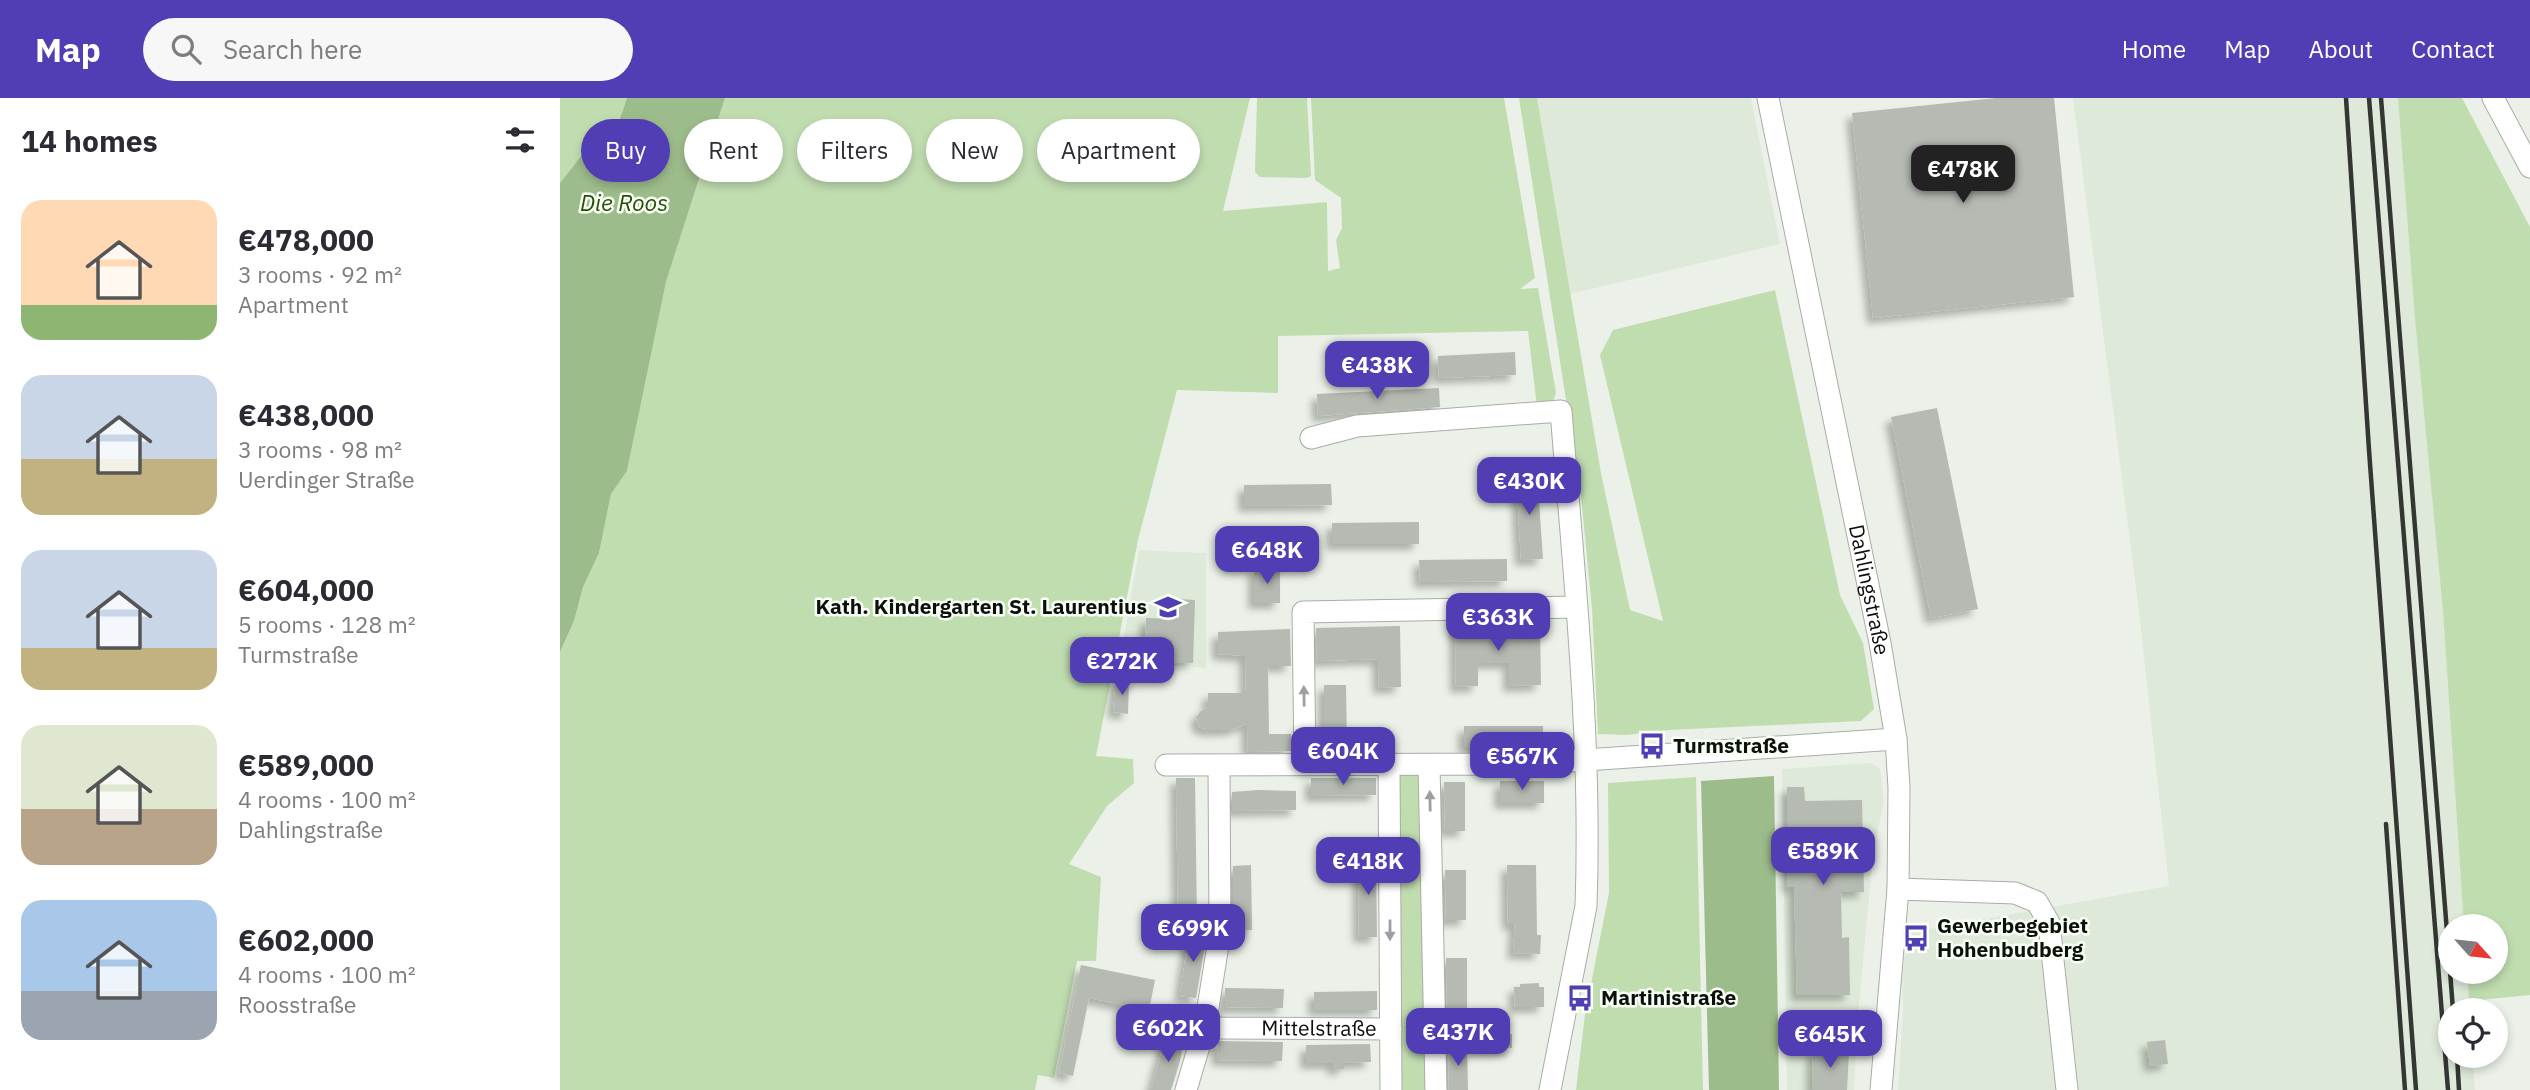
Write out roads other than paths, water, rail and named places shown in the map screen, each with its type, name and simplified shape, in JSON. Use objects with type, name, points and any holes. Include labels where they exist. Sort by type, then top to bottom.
[{"type":"street","name":"Dahlingstraße","points":[[1768,98],[1877,630],[1896,739],[1899,788],[1898,889],[1881,1090]]},
{"type":"street","points":[[2493,98],[2530,167]]},
{"type":"street","points":[[1311,438],[1357,426],[1561,411],[1587,759],[1586,906],[1550,1090]]},
{"type":"street","points":[[1305,764],[1303,612],[1576,607]]},
{"type":"street","points":[[1166,765],[1527,764],[1896,739]]},
{"type":"street","points":[[1389,763],[1391,1090]]},
{"type":"street","points":[[1429,765],[1436,1090]]},
{"type":"street","points":[[1186,1090],[1205,1026],[1220,933],[1219,766]]},
{"type":"street","points":[[1898,889],[2015,893],[2037,902],[2049,922],[2067,1090]]},
{"type":"street","name":"Mittelstraße","points":[[1205,1026],[1391,1029]]},
{"type":"water","name":"Die Roos","points":[[627,98],[725,98],[718,119],[684,119],[684,182],[698,182],[666,282],[627,471],[611,494],[599,553],[583,587],[574,621],[560,652],[560,183],[581,156],[581,182],[670,182],[670,119],[620,119]]},
{"type":"water","points":[[1774,776],[1779,1090],[1709,1090],[1701,781]]},
{"type":"railway","points":[[2346,98],[2416,1090]]},
{"type":"railway","points":[[2369,98],[2448,1090]]},
{"type":"railway","points":[[2381,98],[2446,914]]},
{"type":"railway","points":[[2386,824],[2405,1090]]},
{"type":"railway","points":[[2451,984],[2452,998]]},
{"type":"railway","points":[[2458,1068],[2459,1090]]},
{"type":"place","name":"Kath. Kindergarten St. Laurentius","points":[[1168,607]]},
{"type":"place","name":"Turmstraße","points":[[1652,746]]},
{"type":"place","name":"Gewerbegebiet Hohenbudberg","points":[[1916,938]]},
{"type":"place","name":"Martinistraße","points":[[1580,998]]}]
